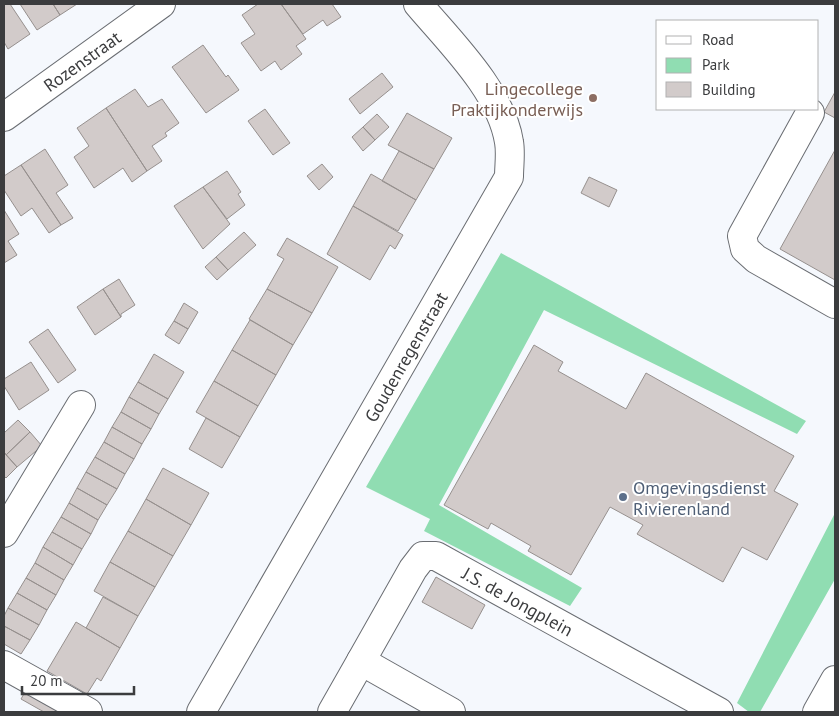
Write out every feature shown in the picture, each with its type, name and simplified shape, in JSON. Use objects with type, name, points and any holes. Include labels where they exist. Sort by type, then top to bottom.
[{"type":"street","name":"Rozenstraat","points":[[4,117],[161,4]]},
{"type":"street","name":"Goudenregenstraat","points":[[202,712],[509,177],[509,142],[501,115],[478,75],[418,4]]},
{"type":"street","points":[[810,113],[742,236],[745,249],[756,259],[835,304]]},
{"type":"street","points":[[4,533],[82,405]]},
{"type":"street","name":"J.S. de Jongplein","points":[[332,712],[412,569],[423,556],[436,556],[720,712]]},
{"type":"street","points":[[361,661],[451,712]]},
{"type":"street","points":[[4,665],[88,712]]},
{"type":"street","points":[[817,712],[835,680]]},
{"type":"green space","points":[[501,253],[806,421],[797,434],[544,310],[439,505],[582,588],[570,606],[424,531],[430,519],[366,487]]},
{"type":"green space","points":[[835,513],[835,579],[760,712],[749,712],[737,703]]},
{"type":"building","points":[[4,4],[10,4],[30,34],[8,49],[4,42]]},
{"type":"building","points":[[20,4],[53,4],[60,15],[37,30]]},
{"type":"building","points":[[53,4],[77,4],[60,15]]},
{"type":"building","points":[[258,4],[281,4],[306,39],[296,46],[302,54],[281,70],[275,61],[261,71],[241,43],[255,34],[242,15]]},
{"type":"building","points":[[281,4],[332,4],[341,17],[327,26],[323,20],[303,34]]},
{"type":"building","points":[[203,45],[226,77],[228,75],[239,90],[206,113],[172,67]]},
{"type":"building","points":[[382,73],[393,87],[360,114],[349,99]]},
{"type":"building","points":[[135,89],[148,107],[162,99],[179,123],[165,133],[167,136],[152,146],[162,161],[147,171],[106,108]]},
{"type":"building","points":[[835,92],[835,118],[824,112]]},
{"type":"building","points":[[106,108],[147,171],[132,182],[123,168],[94,188],[74,157],[89,146],[77,128]]},
{"type":"building","points":[[265,109],[290,143],[273,155],[248,121]]},
{"type":"building","points":[[407,113],[452,138],[434,169],[388,145]]},
{"type":"building","points":[[377,114],[389,127],[375,140],[363,127]]},
{"type":"building","points":[[363,127],[375,140],[363,151],[352,137]]},
{"type":"building","points":[[45,149],[68,185],[56,193],[73,218],[61,225],[21,165]]},
{"type":"building","points":[[835,150],[835,280],[780,249]]},
{"type":"building","points":[[399,151],[434,169],[416,200],[382,181]]},
{"type":"building","points":[[322,164],[333,177],[319,190],[307,176]]},
{"type":"building","points":[[21,165],[61,225],[49,233],[32,208],[21,216],[4,190],[4,176]]},
{"type":"building","points":[[227,171],[241,192],[238,194],[245,205],[227,219],[203,187]]},
{"type":"building","points":[[371,174],[416,200],[398,231],[353,206]]},
{"type":"building","points":[[589,177],[617,190],[609,207],[581,193]]},
{"type":"building","points":[[203,187],[230,224],[203,249],[174,206]]},
{"type":"building","points":[[353,206],[403,235],[395,249],[390,245],[370,280],[327,254]]},
{"type":"building","points":[[4,210],[19,234],[8,241],[17,255],[4,263]]},
{"type":"building","points":[[244,232],[256,245],[228,270],[216,257]]},
{"type":"building","points":[[287,238],[338,267],[312,313],[267,289],[284,259],[277,255]]},
{"type":"building","points":[[216,257],[228,270],[217,280],[205,267]]},
{"type":"building","points":[[119,279],[135,305],[121,314],[121,317],[103,289]]},
{"type":"building","points":[[103,289],[121,317],[95,335],[77,307]]},
{"type":"building","points":[[267,289],[312,313],[293,345],[249,319]]},
{"type":"building","points":[[184,303],[198,312],[188,329],[174,321]]},
{"type":"building","points":[[250,320],[293,345],[276,375],[232,350]]},
{"type":"building","points":[[174,321],[188,329],[179,344],[165,335]]},
{"type":"building","points":[[48,329],[76,370],[58,383],[29,342]]},
{"type":"building","points":[[534,345],[563,362],[558,371],[626,409],[646,373],[794,456],[774,491],[798,504],[767,560],[742,547],[723,582],[637,534],[643,525],[610,507],[571,575],[528,551],[531,546],[491,523],[488,529],[444,505]]},
{"type":"building","points":[[232,350],[276,375],[258,406],[214,381]]},
{"type":"building","points":[[154,354],[184,372],[168,399],[138,382]]},
{"type":"building","points":[[31,362],[49,390],[19,410],[4,386],[4,379]]},
{"type":"building","points":[[214,381],[258,406],[240,437],[196,412]]},
{"type":"building","points":[[138,382],[168,399],[159,414],[129,397]]},
{"type":"building","points":[[129,397],[159,414],[151,429],[121,412]]},
{"type":"building","points":[[121,412],[151,429],[142,444],[112,427]]},
{"type":"building","points":[[206,418],[240,437],[222,468],[189,449]]},
{"type":"building","points":[[18,420],[30,432],[6,455],[4,452],[4,433]]},
{"type":"building","points":[[112,427],[142,444],[134,459],[104,442]]},
{"type":"building","points":[[30,432],[42,446],[17,467],[6,455]]},
{"type":"building","points":[[104,442],[134,459],[125,474],[95,457]]},
{"type":"building","points":[[4,452],[17,467],[6,478],[4,476]]},
{"type":"building","points":[[95,457],[125,474],[117,489],[86,472]]},
{"type":"building","points":[[163,468],[209,493],[191,525],[146,499]]},
{"type":"building","points":[[86,472],[117,489],[107,505],[77,488]]},
{"type":"building","points":[[77,488],[107,505],[98,520],[69,503]]},
{"type":"building","points":[[146,499],[191,525],[173,556],[128,531]]},
{"type":"building","points":[[69,503],[98,520],[91,534],[61,517]]},
{"type":"building","points":[[61,517],[91,534],[82,549],[52,532]]},
{"type":"building","points":[[128,531],[173,556],[155,587],[110,562]]},
{"type":"building","points":[[52,532],[82,549],[73,565],[43,547]]},
{"type":"building","points":[[43,547],[73,565],[64,580],[35,563]]},
{"type":"building","points":[[110,562],[155,587],[138,616],[94,591]]},
{"type":"building","points":[[35,563],[64,580],[56,595],[26,578]]},
{"type":"building","points":[[436,577],[485,605],[472,629],[422,602]]},
{"type":"building","points":[[26,578],[56,595],[47,610],[17,593]]},
{"type":"building","points":[[17,593],[47,610],[39,625],[8,608]]},
{"type":"building","points":[[103,597],[138,616],[120,648],[86,628]]},
{"type":"building","points":[[8,608],[39,625],[30,640],[4,626],[4,616]]},
{"type":"building","points":[[76,622],[120,648],[101,681],[97,678],[87,694],[47,671]]},
{"type":"building","points":[[4,626],[30,640],[21,654],[4,644]]},
{"type":"building","points":[[30,683],[81,712],[44,712],[21,699]]},
{"type":"place","name":"Lingecollege Praktijkonderwijs","points":[[593,98]]},
{"type":"place","name":"Omgevingsdienst Rivierenland","points":[[623,497]]}]
